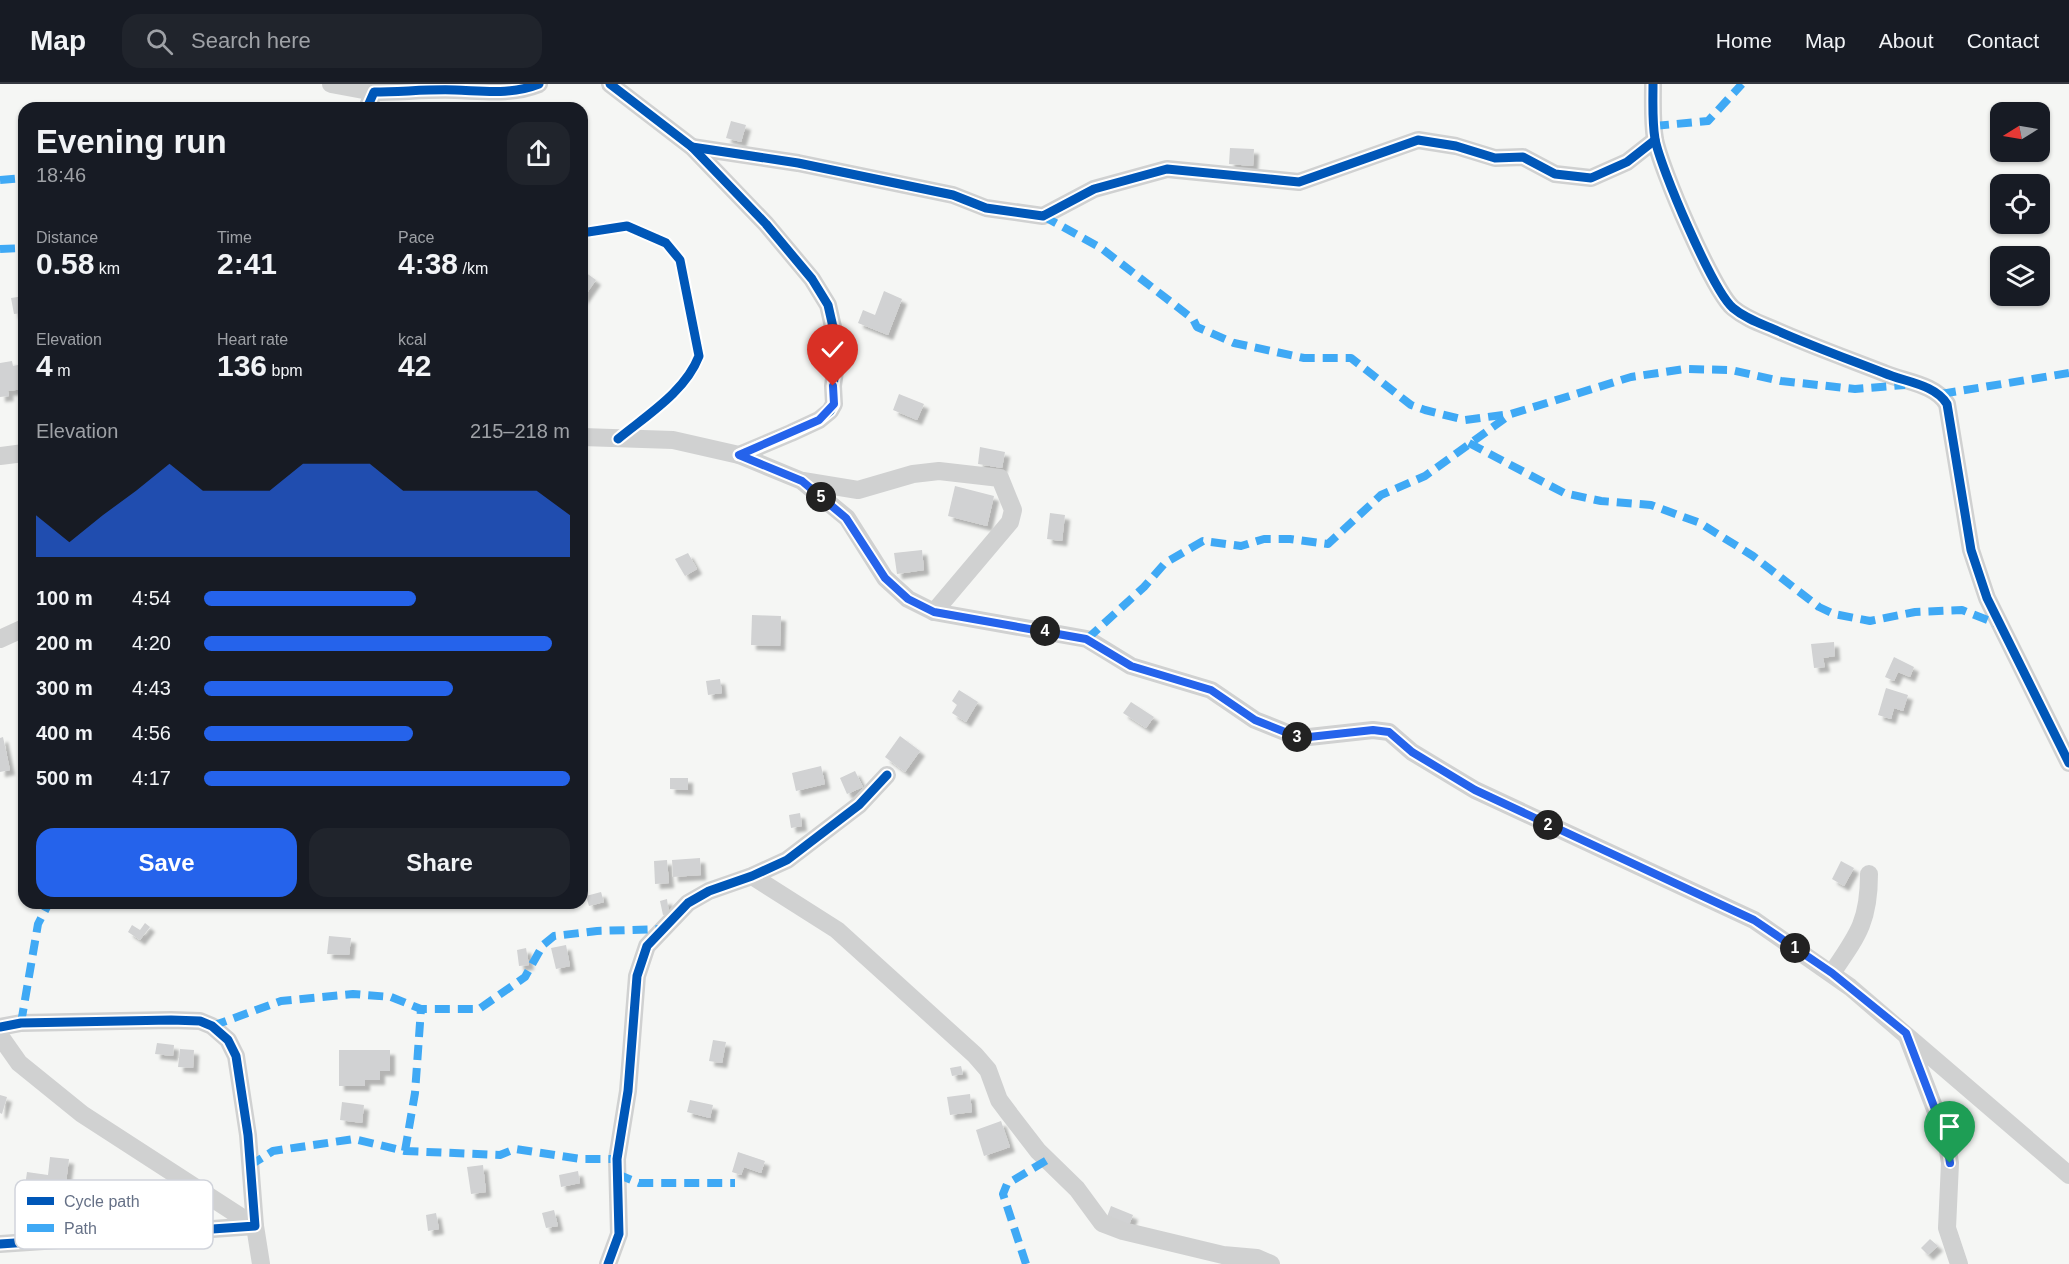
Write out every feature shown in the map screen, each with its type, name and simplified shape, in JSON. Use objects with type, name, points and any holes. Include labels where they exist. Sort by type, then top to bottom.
[{"type":"street","points":[[331,84],[371,100],[453,90],[495,93],[521,91],[539,84]]},
{"type":"street","points":[[610,84],[692,147],[766,224],[812,279],[828,305],[837,334],[834,404],[830,411],[800,429],[739,455]]},
{"type":"street","points":[[1653,84],[1655,140],[1664,169],[1717,288],[1732,307],[1748,318],[1788,336],[1910,384],[1932,388],[1944,399],[1951,416],[1967,528],[1977,573],[2069,763]]},
{"type":"street","points":[[692,147],[798,163],[953,195],[986,208],[1043,216],[1094,189],[1167,169],[1299,182],[1418,140],[1456,146],[1495,158],[1523,157],[1555,174],[1591,178],[1627,162],[1655,140]]},
{"type":"street","points":[[588,437],[673,440],[739,455],[802,481],[858,490],[922,473],[939,471],[1000,478],[1012,510],[1010,522],[934,612]]},
{"type":"street","points":[[0,456],[18,454]]},
{"type":"street","points":[[802,481],[846,518],[885,578],[908,599],[934,612],[1086,639],[1131,666],[1211,690],[1255,720],[1290,736],[1300,738],[1373,730],[1389,732],[1412,752],[1475,790],[1754,920],[1832,973],[1906,1033],[2069,1175]]},
{"type":"street","points":[[0,639],[18,631]]},
{"type":"street","points":[[608,1264],[619,1234],[617,1159],[628,1091],[637,976],[647,946],[688,903],[709,891],[752,876],[787,860],[859,805],[887,775]]},
{"type":"street","points":[[1832,973],[1864,923],[1869,903],[1869,874]]},
{"type":"street","points":[[752,876],[837,930],[975,1055],[988,1070],[999,1100],[1008,1112],[1038,1151],[1077,1189],[1102,1223],[1123,1231],[1223,1255],[1257,1258],[1271,1264]]},
{"type":"street","points":[[0,1027],[21,1023],[200,1021],[212,1026],[228,1040],[236,1056],[248,1135],[255,1226],[261,1264]]},
{"type":"street","points":[[1906,1033],[1946,1138],[1950,1163],[1947,1228],[1959,1264]]},
{"type":"street","points":[[0,1036],[19,1063],[82,1114],[184,1180]]},
{"type":"street","points":[[213,1199],[255,1226]]},
{"type":"street","points":[[213,1229],[255,1226]]},
{"type":"street","points":[[0,1244],[15,1243]]},
{"type":"building","points":[[731,121],[746,125],[741,142],[726,138]]},
{"type":"building","points":[[1230,148],[1254,149],[1253,166],[1229,164]]},
{"type":"building","points":[[588,274],[596,280],[588,291]]},
{"type":"building","points":[[884,291],[902,299],[888,335],[858,323],[863,310],[875,315]]},
{"type":"building","points":[[18,297],[18,314],[14,314],[11,298]]},
{"type":"building","points":[[12,361],[13,366],[18,365],[18,390],[8,391],[9,396],[0,397],[0,363]]},
{"type":"building","points":[[899,394],[924,404],[917,420],[893,410]]},
{"type":"building","points":[[980,447],[1005,452],[1002,468],[978,464]]},
{"type":"building","points":[[955,486],[994,496],[987,526],[948,516]]},
{"type":"building","points":[[1050,513],[1065,515],[1062,541],[1047,539]]},
{"type":"building","points":[[922,550],[924,570],[897,574],[894,553]]},
{"type":"building","points":[[688,553],[697,569],[685,576],[675,559]]},
{"type":"building","points":[[752,615],[781,616],[780,646],[751,645]]},
{"type":"building","points":[[1834,642],[1835,656],[1823,658],[1825,667],[1814,668],[1811,644]]},
{"type":"building","points":[[1894,657],[1914,667],[1910,677],[1898,672],[1894,681],[1885,677]]},
{"type":"building","points":[[720,679],[722,693],[708,695],[706,681]]},
{"type":"building","points":[[1886,688],[1908,695],[1903,711],[1894,708],[1891,719],[1878,715]]},
{"type":"building","points":[[959,690],[978,702],[966,722],[952,713],[957,705],[952,701]]},
{"type":"building","points":[[1131,702],[1154,717],[1146,728],[1123,713]]},
{"type":"building","points":[[900,736],[920,751],[905,772],[885,757]]},
{"type":"building","points":[[3,737],[10,770],[0,772],[0,738]]},
{"type":"building","points":[[821,766],[825,784],[796,791],[792,773]]},
{"type":"building","points":[[855,771],[863,787],[847,794],[840,778]]},
{"type":"building","points":[[670,778],[688,778],[688,790],[670,789]]},
{"type":"building","points":[[800,813],[802,826],[791,828],[789,815]]},
{"type":"building","points":[[700,858],[701,875],[673,877],[672,860]]},
{"type":"building","points":[[667,860],[669,883],[655,884],[654,861]]},
{"type":"building","points":[[1841,861],[1854,868],[1844,886],[1832,879]]},
{"type":"building","points":[[601,892],[604,902],[589,906],[588,895]]},
{"type":"building","points":[[667,899],[669,914],[663,915],[660,901]]},
{"type":"building","points":[[145,923],[150,927],[140,940],[128,932],[132,925],[140,930]]},
{"type":"building","points":[[329,936],[351,938],[349,955],[327,954]]},
{"type":"building","points":[[566,945],[570,966],[556,969],[551,948]]},
{"type":"building","points":[[526,948],[529,965],[519,966],[517,950]]},
{"type":"building","points":[[713,1040],[726,1042],[722,1063],[709,1061]]},
{"type":"building","points":[[157,1043],[174,1045],[173,1056],[155,1054]]},
{"type":"building","points":[[180,1049],[194,1050],[193,1068],[178,1067]]},
{"type":"building","points":[[339,1050],[390,1050],[390,1071],[380,1071],[380,1080],[365,1080],[365,1086],[339,1086]]},
{"type":"building","points":[[961,1066],[963,1074],[952,1076],[950,1068]]},
{"type":"building","points":[[970,1094],[972,1112],[950,1115],[947,1097]]},
{"type":"building","points":[[0,1095],[7,1097],[2,1114],[0,1113]]},
{"type":"building","points":[[690,1100],[713,1105],[710,1118],[687,1112]]},
{"type":"building","points":[[342,1102],[364,1105],[362,1123],[340,1120]]},
{"type":"building","points":[[1001,1121],[1010,1147],[984,1156],[976,1130]]},
{"type":"building","points":[[738,1152],[765,1161],[761,1173],[744,1167],[741,1175],[732,1172]]},
{"type":"building","points":[[50,1157],[69,1159],[66,1180],[26,1180],[27,1172],[48,1175]]},
{"type":"building","points":[[483,1165],[486,1192],[471,1194],[467,1167]]},
{"type":"building","points":[[578,1171],[580,1183],[561,1187],[559,1175]]},
{"type":"building","points":[[1111,1206],[1133,1215],[1127,1230],[1105,1222]]},
{"type":"building","points":[[554,1210],[558,1226],[546,1228],[542,1213]]},
{"type":"building","points":[[436,1213],[439,1229],[428,1231],[426,1215]]},
{"type":"building","points":[[1930,1239],[1938,1246],[1928,1255],[1921,1248]]},
{"type":"marked path","points":[[1654,126],[1708,121],[1742,84]]},
{"type":"marked path","points":[[0,180],[18,178]]},
{"type":"marked path","points":[[1043,216],[1101,248],[1193,319],[1197,327],[1234,343],[1304,358],[1351,358],[1411,405],[1425,410],[1465,420],[1510,414]]},
{"type":"marked path","points":[[0,249],[18,248]]},
{"type":"marked path","points":[[1087,639],[1144,587],[1165,563],[1203,541],[1241,546],[1264,539],[1290,539],[1328,544],[1381,495],[1425,476],[1511,414],[1631,377],[1685,369],[1731,370],[1781,381],[1855,389],[1905,385]]},
{"type":"marked path","points":[[1941,394],[2069,373]]},
{"type":"marked path","points":[[1469,443],[1564,493],[1601,501],[1651,505],[1700,523],[1753,556],[1819,607],[1834,614],[1870,621],[1915,612],[1962,610],[2000,625]]},
{"type":"marked path","points":[[21,1023],[38,924],[46,909]]},
{"type":"marked path","points":[[212,1026],[281,1001],[353,994],[391,997],[421,1009],[479,1009],[525,977],[543,945],[554,936],[597,931],[662,929]]},
{"type":"marked path","points":[[405,1151],[415,1093],[421,1009]]},
{"type":"marked path","points":[[249,1166],[273,1151],[354,1139],[405,1151],[500,1155],[515,1149],[581,1159],[617,1159]]},
{"type":"marked path","points":[[1026,1264],[1003,1194],[1007,1184],[1047,1160]]},
{"type":"marked path","points":[[617,1174],[639,1183],[735,1183]]},
{"type":"cycle path","points":[[370,102],[374,92],[445,90],[498,92],[518,90],[539,84]]},
{"type":"cycle path","points":[[610,84],[692,147],[766,224],[812,279],[828,305],[838,349],[833,386],[834,404],[830,411],[819,420],[739,455]]},
{"type":"cycle path","points":[[1653,84],[1655,139],[1666,175],[1688,228],[1713,278],[1733,308],[1754,321],[1804,342],[1919,384],[1935,392],[1947,404],[1971,550],[1987,598],[2069,763]]},
{"type":"cycle path","points":[[692,147],[798,163],[953,195],[986,208],[1043,216],[1094,189],[1167,169],[1299,182],[1418,140],[1456,146],[1495,158],[1523,157],[1555,174],[1591,178],[1627,162],[1655,140]]},
{"type":"cycle path","points":[[588,232],[627,226],[666,243],[680,260],[699,356],[693,369],[675,392],[618,439]]},
{"type":"cycle path","points":[[608,1264],[619,1234],[617,1159],[628,1091],[637,976],[647,946],[688,903],[709,891],[752,876],[787,860],[859,805],[887,775]]},
{"type":"cycle path","points":[[0,1027],[21,1023],[200,1021],[212,1026],[228,1040],[236,1056],[248,1135],[255,1226],[213,1229]]},
{"type":"cycle path","points":[[0,1244],[15,1243]]},
{"type":"route","points":[[833,386],[834,404],[830,411],[819,420],[739,455],[802,481],[846,518],[885,578],[908,599],[934,612],[1086,639],[1131,666],[1211,690],[1255,720],[1290,736],[1300,738],[1373,730],[1389,732],[1412,752],[1475,790],[1754,920],[1832,973],[1906,1033],[1946,1138],[1950,1163]]}]
